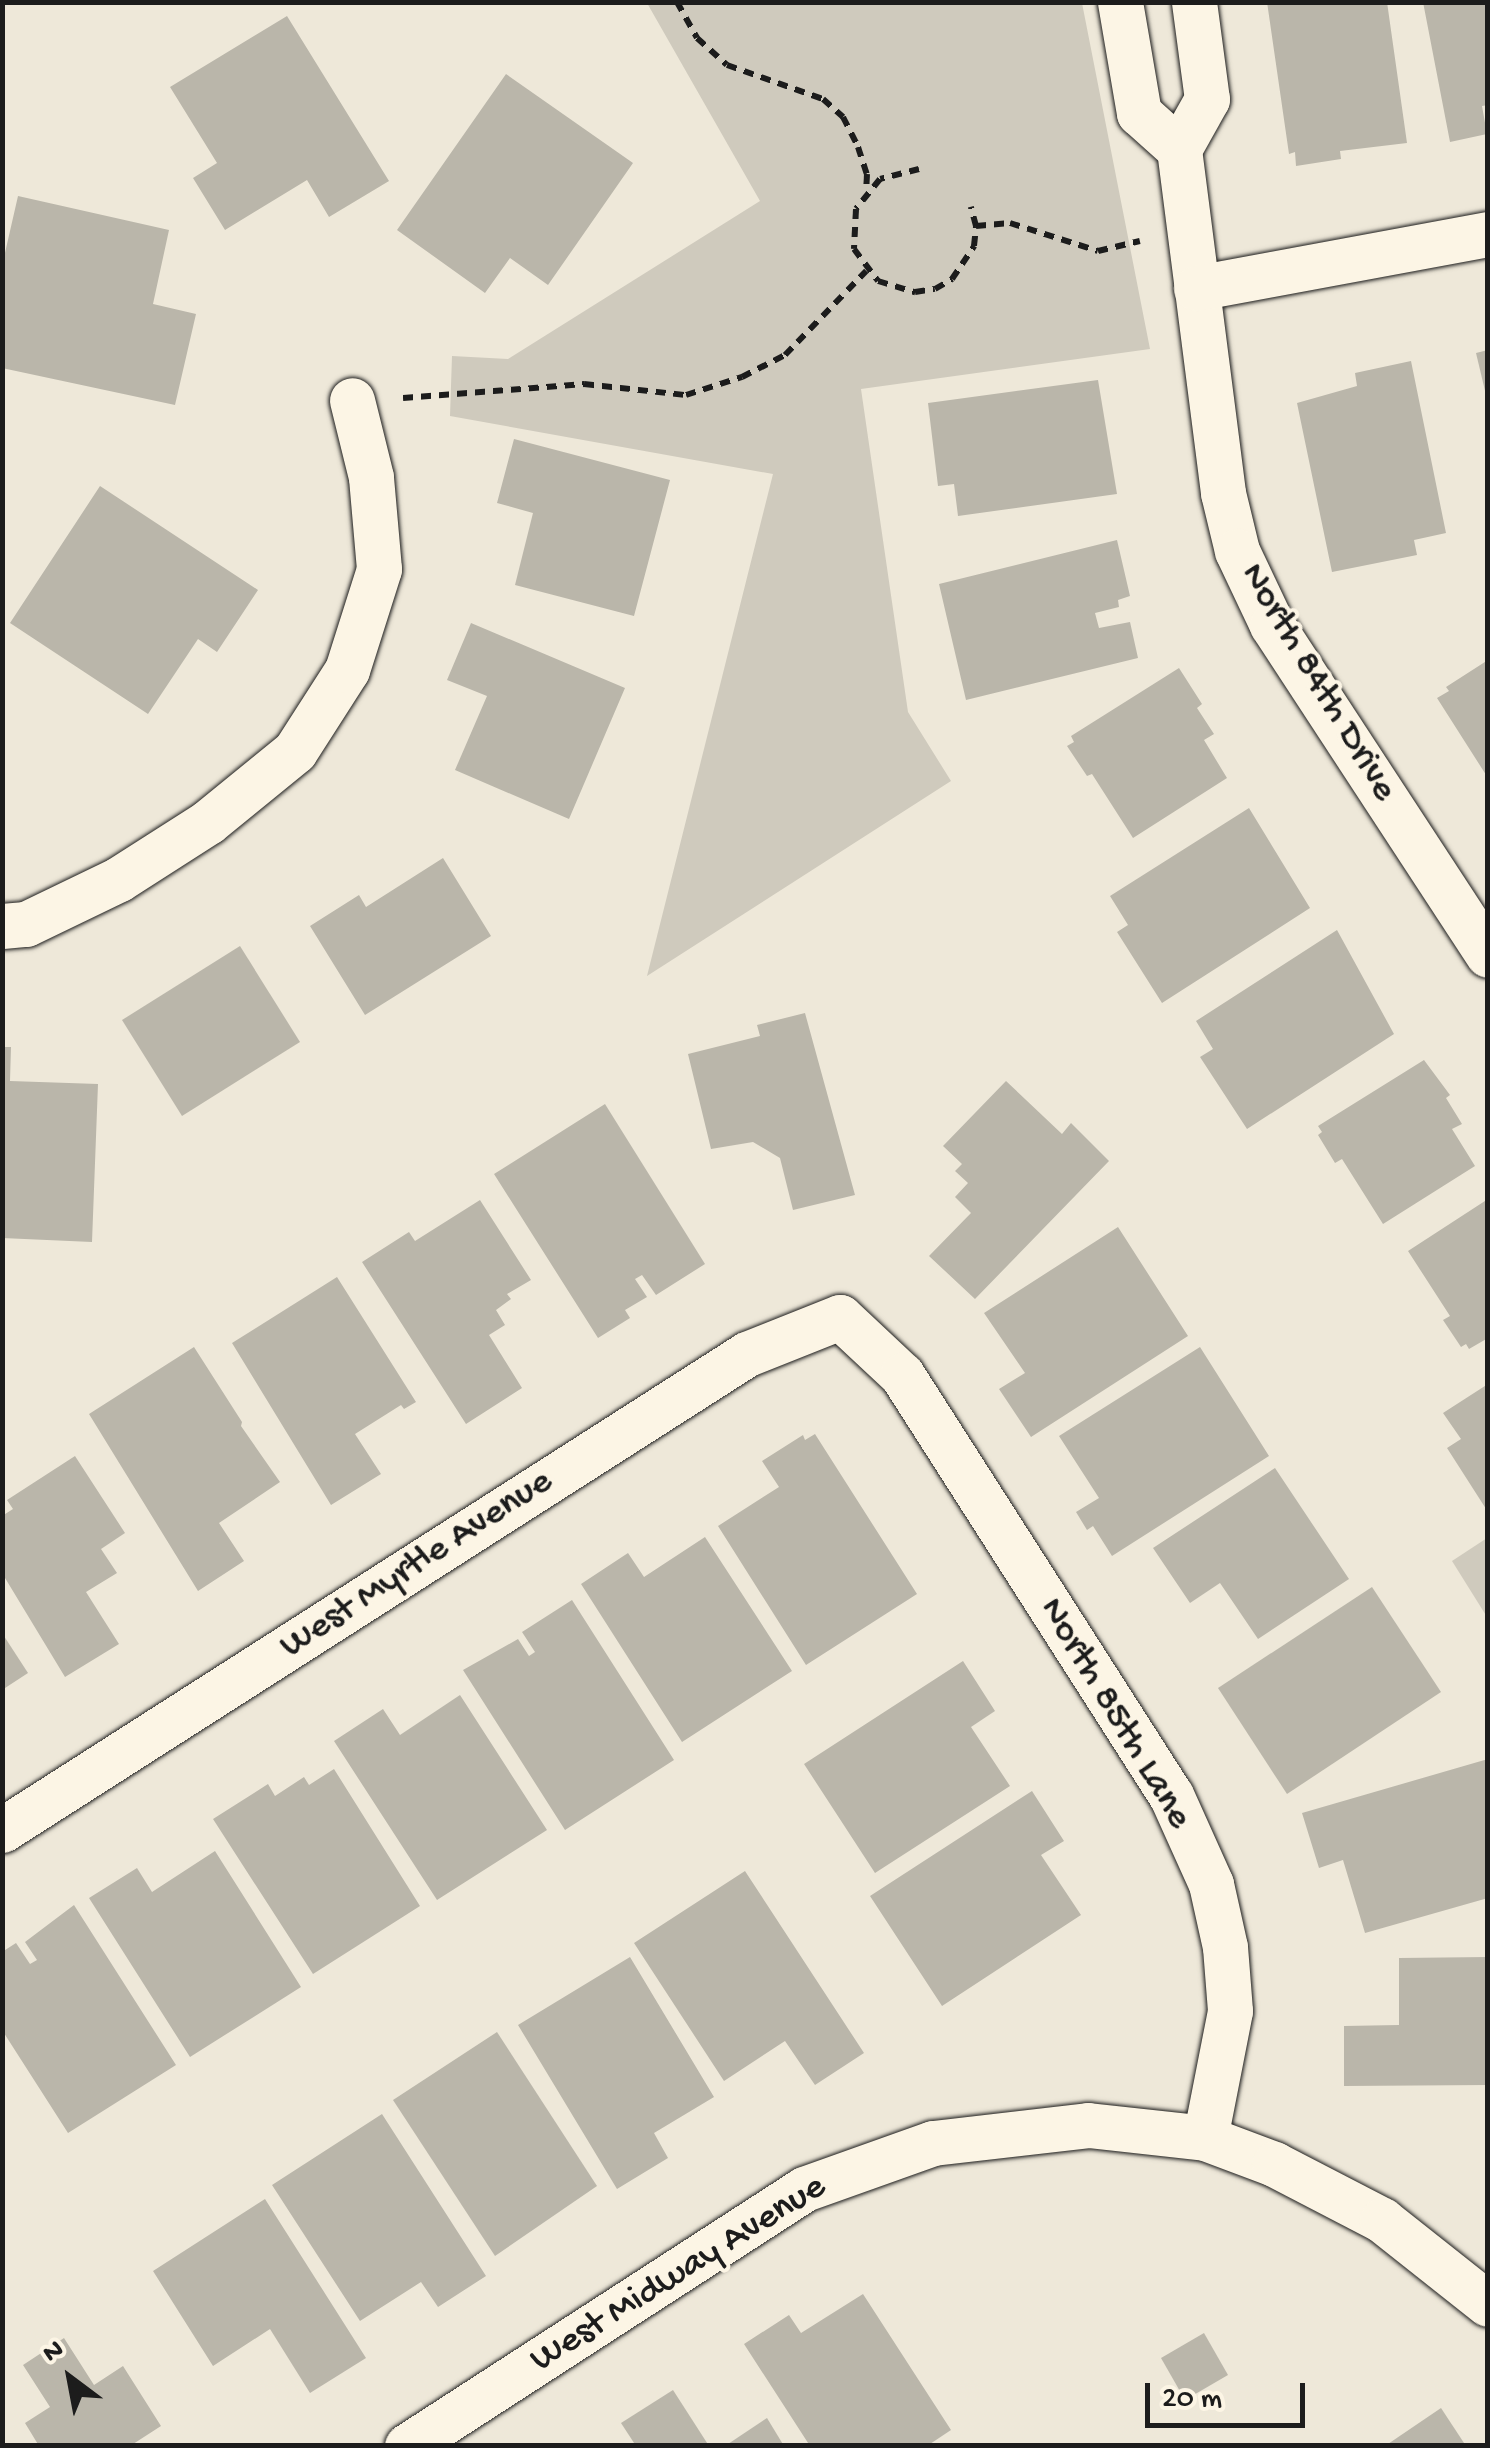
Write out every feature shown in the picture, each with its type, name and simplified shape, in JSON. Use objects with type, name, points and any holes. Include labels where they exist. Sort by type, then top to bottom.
[{"type":"street","points":[[1120,2],[1138,113],[1179,149],[1207,100],[1194,2]]},
{"type":"street","name":"North 84th Drive","points":[[1179,149],[1223,493],[1252,589],[1488,955]]},
{"type":"street","points":[[1196,288],[1488,234]]},
{"type":"street","points":[[2,926],[26,924],[119,880],[208,822],[295,751],[347,670],[379,569],[372,476],[352,400]]},
{"type":"street","name":"West Myrtle Avenue","points":[[2,1830],[748,1354],[840,1317]]},
{"type":"street","name":"North 85th Lane","points":[[840,1317],[902,1375],[1171,1796],[1211,1884],[1224,1947],[1230,2011],[1205,2138]]},
{"type":"street","name":"West Midway Avenue","points":[[406,2446],[804,2188],[933,2143],[1088,2125],[1205,2138]]},
{"type":"street","points":[[1205,2138],[1274,2164],[1382,2220],[1488,2304]]},
{"type":"path","points":[[677,2],[697,38],[727,66],[823,99],[842,118],[867,174],[866,192],[852,230],[854,249],[866,271],[895,290],[935,289],[966,264],[976,226],[971,207]]},
{"type":"path","points":[[866,192],[880,178],[918,169]]},
{"type":"path","points":[[976,226],[1010,224],[1098,251],[1190,231]]},
{"type":"path","points":[[352,400],[584,384],[686,395],[742,378],[785,355],[866,271]]},
{"type":"shaded area","points":[[647,3],[1082,3],[1150,349],[861,389],[908,712],[951,781],[647,976],[773,474],[450,416],[452,356],[508,359],[760,201]]},
{"type":"shaded area","points":[[1487,1538],[1487,1617],[1452,1561]]},
{"type":"building","points":[[1267,2],[1387,2],[1407,143],[1340,151],[1341,159],[1296,166],[1295,152],[1289,154]]},
{"type":"building","points":[[1423,2],[1488,2],[1488,105],[1482,106],[1487,134],[1450,142]]},
{"type":"building","points":[[287,16],[389,181],[329,217],[307,180],[225,230],[193,178],[217,163],[170,87]]},
{"type":"building","points":[[506,74],[633,163],[548,285],[510,258],[485,293],[397,230]]},
{"type":"building","points":[[18,196],[169,230],[153,304],[196,314],[175,405],[2,368],[2,266]]},
{"type":"building","points":[[1488,350],[1488,395],[1486,395],[1476,353]]},
{"type":"building","points":[[1411,361],[1446,533],[1414,540],[1417,555],[1332,572],[1297,403],[1357,386],[1355,373]]},
{"type":"building","points":[[1098,380],[1117,494],[958,516],[954,484],[938,486],[928,403]]},
{"type":"building","points":[[514,439],[670,480],[634,616],[515,585],[533,513],[497,503]]},
{"type":"building","points":[[100,486],[258,590],[217,652],[198,639],[148,714],[10,623]]},
{"type":"building","points":[[1117,540],[1130,596],[1118,600],[1119,607],[1095,613],[1099,628],[1130,622],[1138,658],[966,700],[939,584]]},
{"type":"building","points":[[471,623],[625,688],[569,819],[455,770],[487,696],[447,680]]},
{"type":"building","points":[[1488,660],[1488,778],[1437,698],[1449,691],[1446,687]]},
{"type":"building","points":[[1179,668],[1202,704],[1197,708],[1214,734],[1204,740],[1227,778],[1133,838],[1092,774],[1087,776],[1067,746],[1074,742],[1071,736]]},
{"type":"building","points":[[1249,808],[1310,908],[1162,1003],[1117,932],[1128,925],[1110,896]]},
{"type":"building","points":[[443,858],[491,936],[365,1015],[310,926],[359,895],[366,907]]},
{"type":"building","points":[[1337,930],[1394,1034],[1247,1129],[1200,1057],[1213,1049],[1196,1021]]},
{"type":"building","points":[[240,946],[300,1042],[182,1116],[122,1020]]},
{"type":"building","points":[[805,1013],[855,1195],[793,1210],[780,1158],[753,1142],[711,1149],[688,1054],[760,1036],[757,1025]]},
{"type":"building","points":[[2,1047],[11,1047],[10,1081],[98,1084],[92,1242],[2,1238]]},
{"type":"building","points":[[1424,1060],[1450,1095],[1446,1098],[1462,1124],[1452,1129],[1475,1166],[1383,1224],[1342,1159],[1335,1163],[1318,1135],[1322,1132],[1318,1126]]},
{"type":"building","points":[[1006,1081],[1062,1134],[1071,1123],[1109,1161],[975,1299],[929,1256],[971,1213],[955,1197],[968,1183],[955,1171],[962,1164],[943,1146]]},
{"type":"building","points":[[605,1104],[705,1264],[656,1295],[642,1275],[635,1279],[647,1297],[625,1310],[630,1318],[598,1338],[494,1174]]},
{"type":"building","points":[[1488,1199],[1488,1338],[1469,1349],[1466,1344],[1461,1347],[1443,1320],[1450,1316],[1408,1251]]},
{"type":"building","points":[[480,1200],[531,1280],[507,1294],[511,1299],[496,1310],[505,1325],[489,1335],[522,1388],[466,1424],[362,1262],[409,1232],[415,1241]]},
{"type":"building","points":[[1118,1227],[1188,1336],[1031,1437],[999,1389],[1025,1373],[984,1313]]},
{"type":"building","points":[[337,1277],[416,1402],[404,1409],[401,1405],[355,1434],[381,1474],[331,1505],[232,1343]]},
{"type":"building","points":[[194,1347],[280,1482],[219,1523],[244,1561],[198,1591],[89,1414]]},
{"type":"building","points":[[1200,1347],[1269,1456],[1112,1556],[1093,1526],[1087,1530],[1076,1512],[1099,1498],[1059,1436]]},
{"type":"building","points":[[1488,1384],[1488,1512],[1447,1448],[1461,1439],[1443,1413]]},
{"type":"building","points":[[815,1434],[917,1594],[806,1665],[718,1526],[779,1487],[762,1461],[803,1435],[805,1440]]},
{"type":"building","points":[[75,1456],[125,1533],[101,1549],[117,1573],[86,1592],[119,1644],[65,1677],[2,1573],[2,1516],[13,1509],[7,1500]]},
{"type":"building","points":[[1275,1468],[1349,1579],[1258,1639],[1220,1583],[1190,1603],[1153,1548]]},
{"type":"building","points":[[705,1537],[792,1671],[682,1742],[581,1584],[628,1553],[644,1577]]},
{"type":"building","points":[[1372,1587],[1441,1692],[1287,1794],[1218,1688]]},
{"type":"building","points":[[572,1600],[674,1760],[565,1830],[463,1670],[518,1639],[529,1656],[535,1652],[522,1632]]},
{"type":"building","points":[[2,1633],[28,1673],[2,1690]]},
{"type":"building","points":[[963,1661],[995,1711],[971,1727],[1010,1786],[875,1873],[804,1764]]},
{"type":"building","points":[[460,1695],[547,1830],[437,1900],[334,1741],[383,1709],[400,1735]]},
{"type":"building","points":[[1488,1759],[1488,1898],[1365,1933],[1343,1860],[1319,1868],[1302,1813]]},
{"type":"building","points":[[334,1769],[420,1906],[313,1974],[213,1819],[268,1784],[275,1796],[304,1777],[309,1785]]},
{"type":"building","points":[[1032,1791],[1064,1841],[1041,1855],[1081,1915],[942,2006],[870,1896]]},
{"type":"building","points":[[215,1851],[301,1987],[190,2057],[89,1898],[137,1868],[152,1892]]},
{"type":"building","points":[[745,1871],[864,2053],[815,2085],[785,2041],[724,2081],[634,1943]]},
{"type":"building","points":[[74,1905],[176,2065],[68,2133],[2,2030],[2,1952],[16,1943],[30,1964],[37,1960],[25,1942]]},
{"type":"building","points":[[630,1957],[714,2097],[654,2133],[668,2158],[617,2189],[518,2025]]},
{"type":"building","points":[[1488,1957],[1488,2085],[1344,2086],[1344,2026],[1399,2025],[1399,1958]]},
{"type":"building","points":[[497,2032],[597,2186],[495,2256],[393,2100]]},
{"type":"building","points":[[382,2114],[486,2276],[438,2307],[421,2282],[360,2321],[272,2185]]},
{"type":"building","points":[[265,2199],[366,2358],[310,2393],[270,2329],[213,2366],[153,2271]]},
{"type":"building","points":[[863,2294],[951,2430],[927,2446],[810,2446],[744,2344],[789,2315],[801,2333]]},
{"type":"building","points":[[1204,2333],[1228,2375],[1185,2400],[1161,2358]]},
{"type":"building","points":[[64,2338],[94,2385],[123,2366],[161,2426],[130,2446],[39,2446],[25,2423],[50,2407],[23,2365]]},
{"type":"building","points":[[673,2390],[709,2446],[636,2446],[621,2423]]},
{"type":"building","points":[[1441,2408],[1466,2446],[1385,2446]]},
{"type":"building","points":[[767,2418],[784,2446],[725,2446]]}]
